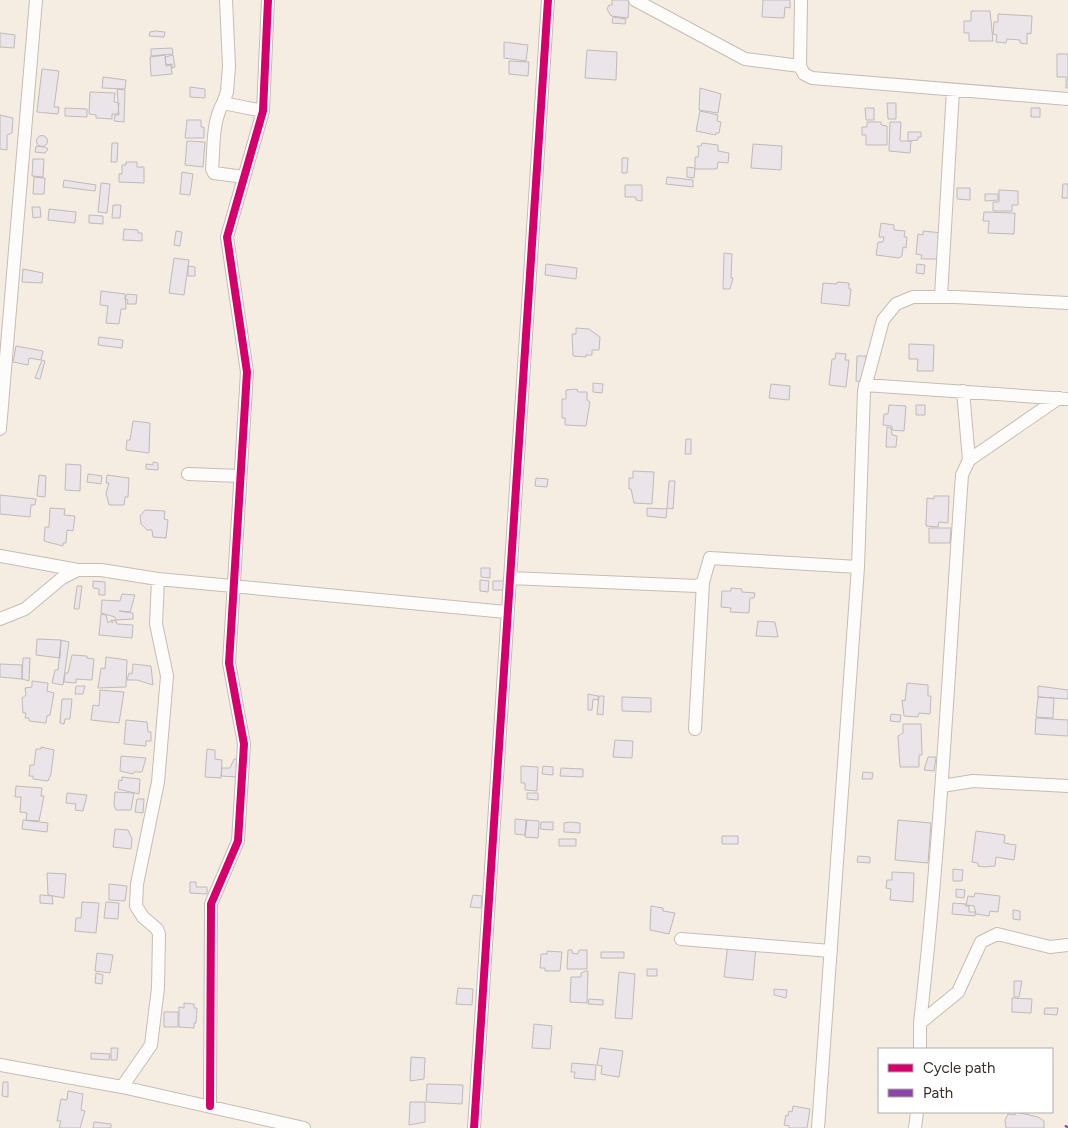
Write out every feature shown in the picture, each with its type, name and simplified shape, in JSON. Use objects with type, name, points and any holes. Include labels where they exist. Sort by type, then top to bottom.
[{"type":"street","points":[[0,429],[36,0]]},
{"type":"street","points":[[226,0],[228,92],[218,112],[215,124],[212,169],[214,173],[219,175],[244,177]]},
{"type":"street","points":[[210,1106],[211,904],[238,841],[244,744],[229,663],[247,372],[227,237],[263,112],[268,0]]},
{"type":"street","points":[[474,1128],[506,612],[510,578],[548,0]]},
{"type":"street","points":[[635,0],[745,59],[800,66]]},
{"type":"street","points":[[802,0],[800,66],[804,74],[812,78],[1068,99]]},
{"type":"street","points":[[941,296],[953,90]]},
{"type":"street","points":[[223,103],[263,112]]},
{"type":"street","points":[[818,1128],[858,568],[865,385],[883,320],[896,304],[913,297],[941,296],[1068,303]]},
{"type":"street","points":[[865,385],[1063,399]]},
{"type":"street","points":[[920,1048],[920,1023],[942,786],[962,475],[969,460],[963,391]]},
{"type":"street","points":[[969,460],[1063,399]]},
{"type":"street","points":[[188,474],[240,476]]},
{"type":"street","points":[[0,556],[78,570],[118,572],[158,579],[506,612]]},
{"type":"street","points":[[695,729],[703,582],[710,558],[858,568]]},
{"type":"street","points":[[0,619],[25,609],[62,578],[78,570]]},
{"type":"street","points":[[510,578],[697,586],[703,582]]},
{"type":"street","points":[[122,1087],[151,1045],[158,988],[159,934],[155,926],[138,912],[136,906],[137,884],[158,782],[168,676],[156,624],[158,579]]},
{"type":"street","points":[[942,786],[973,781],[1068,786]]},
{"type":"street","points":[[920,1023],[958,992],[981,942],[996,934],[1050,948],[1068,945]]},
{"type":"street","points":[[681,939],[831,951]]},
{"type":"street","points":[[0,1065],[122,1087],[304,1128]]},
{"type":"street","points":[[915,1128],[917,1113]]},
{"type":"building","points":[[612,0],[629,0],[628,18],[611,16],[607,9],[609,5],[612,5]]},
{"type":"building","points":[[763,0],[790,0],[790,8],[785,7],[784,18],[762,17]]},
{"type":"building","points":[[971,11],[990,11],[993,41],[969,41],[969,33],[964,33],[964,21],[971,21]]},
{"type":"building","points":[[998,14],[1032,16],[1031,34],[1027,33],[1027,44],[1020,43],[1020,40],[1007,39],[1006,43],[996,42],[997,35],[993,34],[994,22],[998,22]]},
{"type":"building","points":[[613,17],[626,19],[625,24],[612,23]]},
{"type":"building","points":[[150,32],[165,32],[164,37],[149,36]]},
{"type":"building","points":[[0,33],[15,35],[14,48],[0,47]]},
{"type":"building","points":[[504,42],[528,45],[526,61],[504,58]]},
{"type":"building","points":[[172,48],[173,54],[151,56],[151,49]]},
{"type":"building","points":[[587,50],[617,52],[616,80],[585,78]]},
{"type":"building","points":[[1057,54],[1068,54],[1068,88],[1066,88],[1066,77],[1057,77]]},
{"type":"building","points":[[165,55],[166,66],[171,65],[172,74],[151,76],[150,57]]},
{"type":"building","points":[[173,55],[175,67],[172,68],[172,64],[166,65],[165,57]]},
{"type":"building","points":[[509,61],[529,62],[528,76],[509,74]]},
{"type":"building","points":[[42,69],[59,71],[54,107],[59,107],[58,114],[37,112]]},
{"type":"building","points":[[103,77],[126,80],[125,89],[102,88]]},
{"type":"building","points":[[190,87],[205,89],[205,98],[190,97]]},
{"type":"building","points":[[700,88],[721,94],[718,113],[699,110]]},
{"type":"building","points":[[117,89],[125,90],[124,122],[114,121],[115,115],[119,115]]},
{"type":"building","points":[[90,92],[115,93],[114,102],[119,103],[118,114],[112,114],[112,119],[96,118],[96,115],[89,114]]},
{"type":"building","points":[[887,103],[896,103],[896,119],[888,119]]},
{"type":"building","points":[[65,108],[87,109],[87,117],[65,116]]},
{"type":"building","points":[[865,108],[874,108],[874,120],[866,120]]},
{"type":"building","points":[[1031,108],[1040,108],[1040,117],[1031,117]]},
{"type":"building","points":[[700,111],[718,115],[717,121],[721,122],[719,133],[716,133],[716,135],[696,131]]},
{"type":"building","points":[[0,115],[13,118],[12,133],[7,135],[7,150],[0,149]]},
{"type":"building","points":[[187,120],[201,120],[201,127],[204,127],[204,138],[185,138]]},
{"type":"building","points":[[867,122],[881,122],[881,125],[887,126],[887,145],[866,145],[866,135],[862,135],[862,127],[867,127]]},
{"type":"building","points":[[890,122],[901,122],[900,141],[911,141],[910,153],[889,151]]},
{"type":"building","points":[[908,132],[921,132],[921,137],[918,137],[918,140],[908,141]]},
{"type":"building","points":[[40,136],[44,136],[47,141],[46,145],[40,146],[37,143],[37,139]]},
{"type":"building","points":[[187,141],[205,142],[203,167],[185,165]]},
{"type":"building","points":[[112,143],[118,143],[117,162],[111,162]]},
{"type":"building","points":[[702,143],[718,145],[718,151],[729,153],[728,163],[718,162],[717,169],[695,169],[695,157],[698,157],[699,149],[697,146],[701,146]]},
{"type":"building","points":[[753,144],[782,146],[781,170],[751,168]]},
{"type":"building","points":[[36,146],[48,149],[45,153],[35,152]]},
{"type":"building","points":[[622,158],[628,158],[627,173],[622,173]]},
{"type":"building","points":[[33,159],[44,159],[43,177],[32,176]]},
{"type":"building","points":[[126,162],[137,162],[137,167],[144,167],[144,183],[119,182],[119,174],[122,174],[122,165],[126,165]]},
{"type":"building","points":[[687,167],[695,168],[694,178],[687,177]]},
{"type":"building","points":[[182,172],[193,174],[190,195],[180,194]]},
{"type":"building","points":[[34,177],[45,178],[44,194],[33,194]]},
{"type":"building","points":[[667,177],[693,180],[693,187],[666,184]]},
{"type":"building","points":[[64,180],[96,185],[95,191],[63,187]]},
{"type":"building","points":[[101,183],[110,184],[107,213],[98,212]]},
{"type":"building","points":[[1063,184],[1068,184],[1068,198],[1062,198]]},
{"type":"building","points":[[625,185],[642,185],[642,201],[636,200],[636,197],[625,197]]},
{"type":"building","points":[[957,188],[970,188],[970,200],[957,199]]},
{"type":"building","points":[[999,190],[1018,191],[1018,205],[1012,205],[1012,211],[993,211],[993,202],[999,202]]},
{"type":"building","points":[[985,194],[998,194],[998,200],[985,201]]},
{"type":"building","points":[[113,205],[121,205],[120,218],[112,218]]},
{"type":"building","points":[[32,207],[40,207],[41,217],[33,218]]},
{"type":"building","points":[[49,209],[76,212],[75,223],[48,220]]},
{"type":"building","points":[[984,212],[1015,213],[1014,234],[988,233],[989,221],[983,221]]},
{"type":"building","points":[[89,215],[103,216],[103,224],[89,223]]},
{"type":"building","points":[[881,223],[894,225],[894,230],[905,231],[904,237],[907,237],[906,248],[903,247],[902,256],[899,258],[876,255],[878,242],[883,242],[884,237],[879,237]]},
{"type":"building","points":[[124,229],[138,230],[138,233],[142,233],[142,241],[123,240]]},
{"type":"building","points":[[176,231],[182,232],[180,246],[174,245]]},
{"type":"building","points":[[923,231],[942,233],[939,259],[921,259],[922,255],[916,254],[918,234],[923,235]]},
{"type":"building","points":[[724,253],[732,254],[731,278],[733,278],[730,289],[723,289]]},
{"type":"building","points":[[174,258],[189,260],[184,295],[169,293]]},
{"type":"building","points":[[546,264],[577,268],[576,279],[545,275]]},
{"type":"building","points":[[917,264],[925,265],[924,274],[916,273]]},
{"type":"building","points":[[188,266],[195,267],[195,276],[188,276]]},
{"type":"building","points":[[23,269],[43,273],[42,283],[22,282]]},
{"type":"building","points":[[837,282],[849,283],[849,289],[851,289],[849,306],[821,303],[823,283],[837,284]]},
{"type":"building","points":[[101,291],[125,294],[126,309],[121,309],[119,324],[106,323],[108,306],[100,305]]},
{"type":"building","points":[[127,294],[137,295],[136,304],[127,304],[128,300],[125,299]]},
{"type":"building","points":[[576,328],[589,329],[600,337],[599,350],[592,350],[592,355],[586,355],[586,357],[573,356],[572,334],[576,334]]},
{"type":"building","points":[[99,337],[123,340],[122,348],[98,345]]},
{"type":"building","points":[[909,344],[934,345],[933,371],[917,371],[918,359],[909,359]]},
{"type":"building","points":[[16,346],[43,351],[41,360],[29,358],[28,365],[13,362]]},
{"type":"building","points":[[836,353],[846,354],[845,360],[849,360],[846,387],[829,385],[832,359],[835,359]]},
{"type":"building","points":[[857,356],[866,356],[864,382],[856,381]]},
{"type":"building","points":[[42,360],[45,361],[40,379],[35,378]]},
{"type":"building","points":[[593,383],[603,384],[602,393],[593,392]]},
{"type":"building","points":[[771,384],[790,386],[789,400],[769,398]]},
{"type":"building","points":[[577,389],[578,392],[587,392],[587,400],[590,402],[586,426],[565,425],[565,418],[562,418],[562,399],[566,399],[566,390]]},
{"type":"building","points":[[889,405],[906,406],[904,431],[892,430],[892,426],[883,425],[884,414],[888,414]]},
{"type":"building","points":[[916,405],[925,405],[925,415],[916,415]]},
{"type":"building","points":[[133,421],[150,423],[149,453],[126,450],[127,440],[130,440]]},
{"type":"building","points":[[887,427],[891,428],[892,435],[897,436],[896,447],[886,447]]},
{"type":"building","points":[[686,439],[691,439],[691,454],[685,454]]},
{"type":"building","points":[[153,462],[158,463],[158,470],[146,469],[146,464],[153,465]]},
{"type":"building","points":[[66,464],[81,465],[80,491],[65,490]]},
{"type":"building","points":[[633,471],[654,472],[652,504],[634,503],[631,489],[629,489],[629,478],[633,478]]},
{"type":"building","points":[[88,474],[102,476],[101,484],[87,482]]},
{"type":"building","points":[[39,475],[46,476],[45,497],[37,496]]},
{"type":"building","points":[[107,475],[129,478],[128,497],[125,497],[124,505],[109,505],[106,493],[109,483],[106,483]]},
{"type":"building","points":[[536,478],[548,479],[547,487],[535,486]]},
{"type":"building","points":[[669,481],[675,481],[673,509],[667,508]]},
{"type":"building","points":[[0,495],[36,499],[35,505],[31,505],[30,517],[0,514]]},
{"type":"building","points":[[934,496],[949,496],[948,523],[939,522],[938,527],[926,526],[927,498],[934,499]]},
{"type":"building","points":[[50,508],[65,509],[64,515],[75,516],[73,531],[67,530],[66,543],[63,543],[63,546],[44,541],[45,527],[49,527]]},
{"type":"building","points":[[647,508],[667,509],[666,518],[647,516]]},
{"type":"building","points":[[145,510],[165,511],[164,519],[168,520],[166,538],[153,537],[152,530],[147,530],[141,524],[140,516]]},
{"type":"building","points":[[929,528],[951,528],[950,543],[929,543]]},
{"type":"building","points":[[481,568],[490,568],[490,578],[481,577]]},
{"type":"building","points":[[480,580],[489,581],[488,592],[480,591]]},
{"type":"building","points":[[93,581],[105,582],[105,595],[99,595],[99,589],[93,588]]},
{"type":"building","points":[[493,581],[504,581],[504,590],[493,590]]},
{"type":"building","points":[[77,586],[82,586],[79,609],[74,609]]},
{"type":"building","points":[[731,588],[742,589],[742,592],[755,593],[754,598],[750,598],[749,613],[730,612],[731,608],[721,607],[722,591],[731,591]]},
{"type":"building","points":[[122,594],[135,595],[130,612],[119,611],[133,613],[133,619],[115,620],[115,617],[101,613],[102,600],[120,601]]},
{"type":"building","points":[[101,614],[106,615],[108,623],[110,621],[113,623],[111,620],[116,621],[117,624],[133,625],[132,638],[99,635]]},
{"type":"building","points":[[758,621],[775,622],[778,637],[756,636]]},
{"type":"building","points":[[37,639],[61,640],[60,658],[36,655]]},
{"type":"building","points":[[61,640],[69,642],[63,685],[52,683],[55,670],[58,670]]},
{"type":"building","points":[[72,655],[87,656],[87,658],[94,659],[92,680],[76,679],[76,683],[64,682],[65,673],[68,673]]},
{"type":"building","points":[[106,657],[127,660],[126,687],[98,688],[101,668],[105,669]]},
{"type":"building","points":[[23,658],[30,658],[29,681],[22,679]]},
{"type":"building","points":[[0,664],[22,665],[22,679],[0,677]]},
{"type":"building","points":[[133,664],[151,666],[153,685],[137,680],[127,680],[129,673],[132,674]]},
{"type":"building","points":[[32,681],[48,683],[47,691],[54,693],[50,715],[47,716],[46,723],[29,721],[29,718],[25,718],[26,713],[23,713],[22,698],[26,695],[25,688],[32,687]]},
{"type":"building","points":[[907,683],[928,685],[928,696],[931,696],[930,714],[919,713],[918,717],[904,716],[902,700],[905,701]]},
{"type":"building","points":[[76,686],[85,686],[83,694],[75,694]]},
{"type":"building","points":[[1038,686],[1068,690],[1068,699],[1038,697]]},
{"type":"building","points":[[100,690],[124,692],[119,723],[91,720],[93,705],[99,706]]},
{"type":"building","points":[[588,694],[598,696],[598,700],[593,699],[592,710],[588,710]]},
{"type":"building","points":[[599,696],[604,696],[603,715],[597,714]]},
{"type":"building","points":[[622,697],[651,698],[651,712],[622,711]]},
{"type":"building","points":[[1038,697],[1054,698],[1053,718],[1036,717]]},
{"type":"building","points":[[62,699],[72,699],[70,719],[65,719],[64,724],[60,723]]},
{"type":"building","points":[[891,714],[901,715],[900,722],[890,721]]},
{"type":"building","points":[[1036,718],[1068,720],[1068,736],[1035,734]]},
{"type":"building","points":[[126,720],[147,722],[148,732],[151,732],[151,741],[146,741],[146,746],[124,744]]},
{"type":"building","points":[[903,724],[921,724],[922,755],[919,755],[919,767],[900,767],[898,736],[903,733]]},
{"type":"building","points":[[615,740],[633,741],[632,758],[613,757]]},
{"type":"building","points":[[41,747],[54,750],[51,774],[48,781],[33,779],[33,776],[29,776],[30,765],[34,765],[36,749],[41,749]]},
{"type":"building","points":[[207,749],[215,750],[215,759],[222,760],[221,778],[205,777]]},
{"type":"building","points":[[121,756],[146,758],[142,772],[134,772],[133,774],[120,771]]},
{"type":"building","points":[[928,757],[936,757],[934,771],[924,770]]},
{"type":"building","points":[[234,759],[238,759],[237,777],[221,776],[222,768],[230,768]]},
{"type":"building","points":[[521,766],[538,767],[537,791],[525,790],[525,783],[521,783]]},
{"type":"building","points":[[543,766],[553,767],[553,775],[542,774]]},
{"type":"building","points":[[561,768],[583,769],[583,777],[560,776]]},
{"type":"building","points":[[863,772],[873,773],[872,779],[862,779]]},
{"type":"building","points":[[122,777],[140,779],[139,794],[118,789],[119,780],[122,781]]},
{"type":"building","points":[[16,786],[42,788],[41,796],[44,796],[39,821],[26,820],[27,813],[20,812],[21,797],[15,797]]},
{"type":"building","points":[[115,792],[134,793],[131,810],[116,810],[114,805]]},
{"type":"building","points":[[67,793],[87,795],[83,811],[75,810],[76,804],[66,803]]},
{"type":"building","points":[[527,793],[538,793],[538,800],[527,799]]},
{"type":"building","points":[[137,799],[144,799],[143,813],[135,812]]},
{"type":"building","points":[[515,819],[526,820],[525,835],[515,834]]},
{"type":"building","points":[[23,820],[48,823],[47,832],[22,829]]},
{"type":"building","points":[[527,820],[539,821],[538,838],[525,837]]},
{"type":"building","points":[[898,820],[931,823],[928,863],[895,860]]},
{"type":"building","points":[[541,822],[553,822],[553,830],[540,829]]},
{"type":"building","points":[[564,823],[580,823],[580,833],[564,832]]},
{"type":"building","points":[[115,829],[128,830],[132,839],[131,849],[113,847]]},
{"type":"building","points":[[976,831],[1005,835],[1004,843],[1016,845],[1014,860],[996,857],[995,866],[985,867],[978,866],[978,863],[972,862]]},
{"type":"building","points":[[722,836],[738,836],[738,844],[722,844]]},
{"type":"building","points":[[559,839],[576,839],[576,846],[559,846]]},
{"type":"building","points":[[858,856],[870,857],[870,863],[857,862]]},
{"type":"building","points":[[953,869],[963,870],[962,881],[953,881]]},
{"type":"building","points":[[892,872],[914,873],[913,902],[890,900],[891,889],[886,888],[887,880],[892,880]]},
{"type":"building","points":[[47,873],[66,874],[64,898],[48,895]]},
{"type":"building","points":[[190,882],[196,882],[196,887],[207,887],[207,894],[190,893]]},
{"type":"building","points":[[109,884],[127,886],[125,901],[109,900]]},
{"type":"building","points":[[956,889],[965,890],[964,898],[956,897]]},
{"type":"building","points":[[975,893],[1000,896],[998,912],[990,911],[989,916],[976,914],[974,906],[966,905],[968,896],[974,897]]},
{"type":"building","points":[[40,895],[52,896],[53,904],[40,903]]},
{"type":"building","points":[[473,895],[482,896],[481,908],[470,907]]},
{"type":"building","points":[[82,902],[99,903],[96,933],[75,931],[76,918],[81,918]]},
{"type":"building","points":[[106,902],[119,903],[118,919],[104,918]]},
{"type":"building","points":[[953,903],[966,904],[965,906],[969,906],[969,912],[975,912],[975,916],[952,914]]},
{"type":"building","points":[[651,906],[675,913],[669,934],[650,930]]},
{"type":"building","points":[[1013,910],[1020,911],[1020,920],[1013,919]]},
{"type":"building","points":[[728,943],[756,946],[753,980],[724,977]]},
{"type":"building","points":[[568,950],[578,954],[579,950],[587,950],[587,969],[567,969]]},
{"type":"building","points":[[547,951],[562,952],[560,971],[545,971],[545,968],[540,968],[541,954],[547,954]]},
{"type":"building","points":[[601,952],[624,952],[624,958],[601,958]]},
{"type":"building","points":[[97,953],[113,955],[110,973],[95,971]]},
{"type":"building","points":[[647,969],[657,969],[657,976],[647,976]]},
{"type":"building","points":[[588,971],[587,1003],[570,1002],[571,977],[581,977],[581,973]]},
{"type":"building","points":[[619,972],[635,974],[632,1019],[615,1018]]},
{"type":"building","points":[[96,973],[103,975],[102,984],[95,983]]},
{"type":"building","points":[[1014,981],[1022,981],[1019,997],[1014,997]]},
{"type":"building","points":[[458,988],[473,989],[472,1005],[456,1004]]},
{"type":"building","points":[[774,989],[787,990],[786,998],[774,995]]},
{"type":"building","points":[[1012,998],[1032,999],[1031,1013],[1012,1012]]},
{"type":"building","points":[[589,999],[603,1000],[603,1005],[588,1004]]},
{"type":"building","points":[[184,1003],[194,1004],[194,1008],[197,1008],[194,1028],[179,1027],[179,1007],[184,1008]]},
{"type":"building","points":[[1045,1008],[1058,1008],[1057,1015],[1044,1014]]},
{"type":"building","points":[[164,1012],[178,1012],[178,1027],[164,1027]]},
{"type":"building","points":[[534,1024],[552,1026],[550,1049],[532,1048]]},
{"type":"building","points":[[111,1048],[118,1048],[117,1060],[111,1060]]},
{"type":"building","points":[[600,1048],[623,1051],[619,1077],[601,1074],[602,1066],[597,1065]]},
{"type":"building","points":[[91,1053],[110,1054],[109,1060],[91,1059]]},
{"type":"building","points":[[411,1057],[425,1058],[424,1079],[410,1081]]},
{"type":"building","points":[[572,1063],[596,1065],[595,1080],[574,1078],[575,1072],[571,1072]]},
{"type":"building","points":[[3,1082],[8,1082],[8,1097],[2,1096]]},
{"type":"building","points":[[427,1084],[463,1085],[462,1104],[426,1102]]},
{"type":"building","points":[[68,1091],[83,1094],[81,1110],[85,1111],[80,1128],[59,1128],[61,1121],[57,1121],[61,1099],[67,1100]]},
{"type":"building","points":[[410,1102],[425,1102],[425,1122],[409,1125]]},
{"type":"building","points":[[793,1106],[810,1109],[807,1128],[789,1128],[789,1126],[784,1125],[786,1115],[788,1116],[789,1111],[792,1112]]},
{"type":"building","points":[[1016,1113],[1020,1113],[1038,1117],[1044,1121],[1044,1128],[1006,1128],[1005,1120],[1008,1114],[1015,1115]]},
{"type":"building","points":[[94,1122],[111,1124],[111,1128],[93,1128]]},
{"type":"cycle path","points":[[210,1106],[211,904],[238,841],[244,744],[229,663],[247,372],[227,237],[263,111],[268,0]]},
{"type":"cycle path","points":[[474,1128],[548,0]]}]
